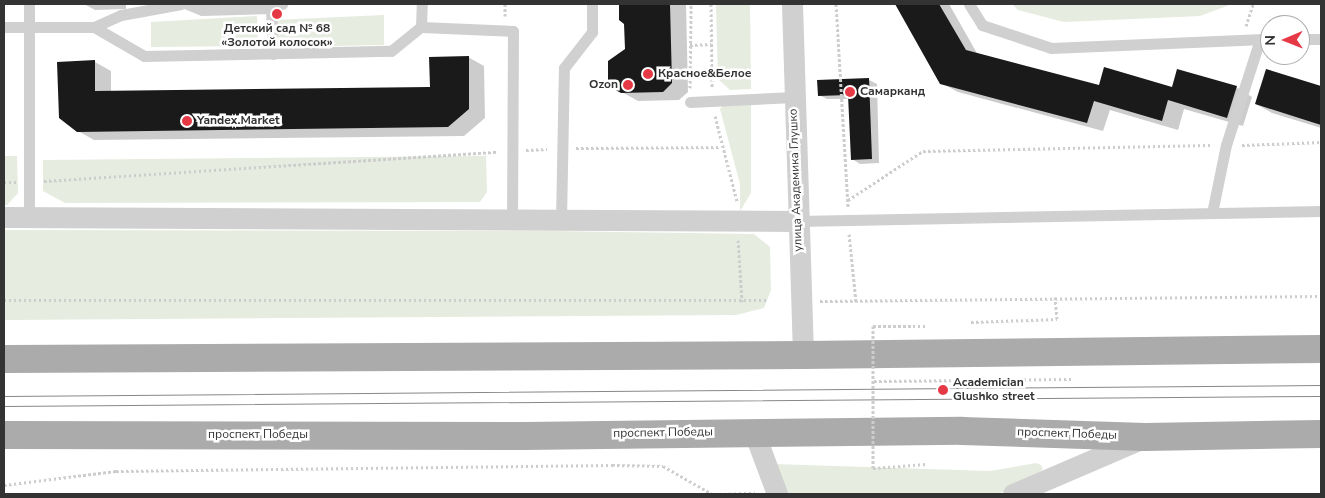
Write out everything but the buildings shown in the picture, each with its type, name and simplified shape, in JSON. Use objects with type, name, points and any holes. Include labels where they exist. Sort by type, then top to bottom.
[{"type":"main road","points":[[4,359],[803,355],[1321,349]]},
{"type":"main road","name":"проспект Победы","points":[[4,435],[524,436],[962,431],[1146,437],[1321,434]]},
{"type":"street","name":"улица Академика Глушко","points":[[792,4],[797,220],[803,355]]},
{"type":"street","points":[[4,217],[797,220]]},
{"type":"street","points":[[754,432],[768,494]]},
{"type":"street","points":[[1013,494],[1146,437]]},
{"type":"lane","points":[[29,4],[29,218]]},
{"type":"lane","points":[[4,27],[94,27],[122,15],[181,4]]},
{"type":"lane","points":[[186,4],[202,10],[271,8],[282,4]]},
{"type":"lane","points":[[422,4],[422,27]]},
{"type":"lane","points":[[561,220],[564,68],[592,32],[592,4]]},
{"type":"lane","points":[[968,4],[982,25],[1051,48],[1260,39]]},
{"type":"lane","points":[[271,8],[273,54]]},
{"type":"lane","points":[[94,27],[144,56],[391,51],[422,27],[513,31],[512,219]]},
{"type":"lane","points":[[1212,213],[1226,145],[1260,53]]},
{"type":"lane","points":[[690,102],[794,97]]},
{"type":"lane","points":[[797,220],[1321,211]]},
{"type":"path","points":[[690,102],[691,4]]},
{"type":"path","points":[[836,4],[849,210]]},
{"type":"path","points":[[1242,39],[1253,4]]},
{"type":"path","points":[[690,45],[711,44]]},
{"type":"path","points":[[848,200],[923,151],[1321,142]]},
{"type":"path","points":[[4,182],[29,182],[513,150],[720,147]]},
{"type":"path","points":[[738,234],[742,302]]},
{"type":"path","points":[[849,234],[856,302]]},
{"type":"path","points":[[820,301],[856,302],[1055,297],[1321,296]]},
{"type":"path","points":[[971,322],[1057,319],[1055,297]]},
{"type":"path","points":[[4,300],[742,302],[767,300]]},
{"type":"path","points":[[926,326],[873,326],[873,468],[926,464]]},
{"type":"path","points":[[874,381],[1071,379]]},
{"type":"path","points":[[4,485],[116,471],[612,465],[663,466],[712,494]]},
{"type":"path","points":[[718,494],[768,494]]},
{"type":"shaded area","points":[[716,4],[750,4],[751,89],[730,90],[718,79]]},
{"type":"shaded area","points":[[1012,4],[1232,4],[1200,16],[1064,22],[1018,10]]},
{"type":"shaded area","points":[[384,15],[384,45],[275,47],[274,20]]},
{"type":"shaded area","points":[[257,16],[258,46],[151,47],[151,22]]},
{"type":"shaded area","points":[[751,103],[751,193],[740,211],[740,184],[720,109],[723,105]]},
{"type":"shaded area","points":[[4,156],[17,156],[18,193],[7,205],[4,205]]},
{"type":"shaded area","points":[[486,156],[487,192],[480,202],[65,203],[43,191],[43,160]]},
{"type":"shaded area","points":[[4,230],[550,231],[754,234],[770,247],[771,290],[764,308],[736,315],[4,320]]},
{"type":"shaded area","points":[[1036,463],[1041,465],[1043,469],[1034,477],[998,494],[783,494],[773,464],[990,471]]},
{"type":"tram line","points":[[4,396],[1321,385]]},
{"type":"tram line","points":[[4,406],[1321,396]]},
{"type":"place","name":"Детский сад № 68 «Золотой колосок»","points":[[277,14]]},
{"type":"place","name":"Красное&Белое","points":[[648,74]]},
{"type":"place","name":"Ozon","points":[[628,85]]},
{"type":"place","name":"Самарканд","points":[[850,92]]},
{"type":"place","name":"Yandex.Market","points":[[187,121]]},
{"type":"place","name":"Academician Glushko street","points":[[943,390]]}]
